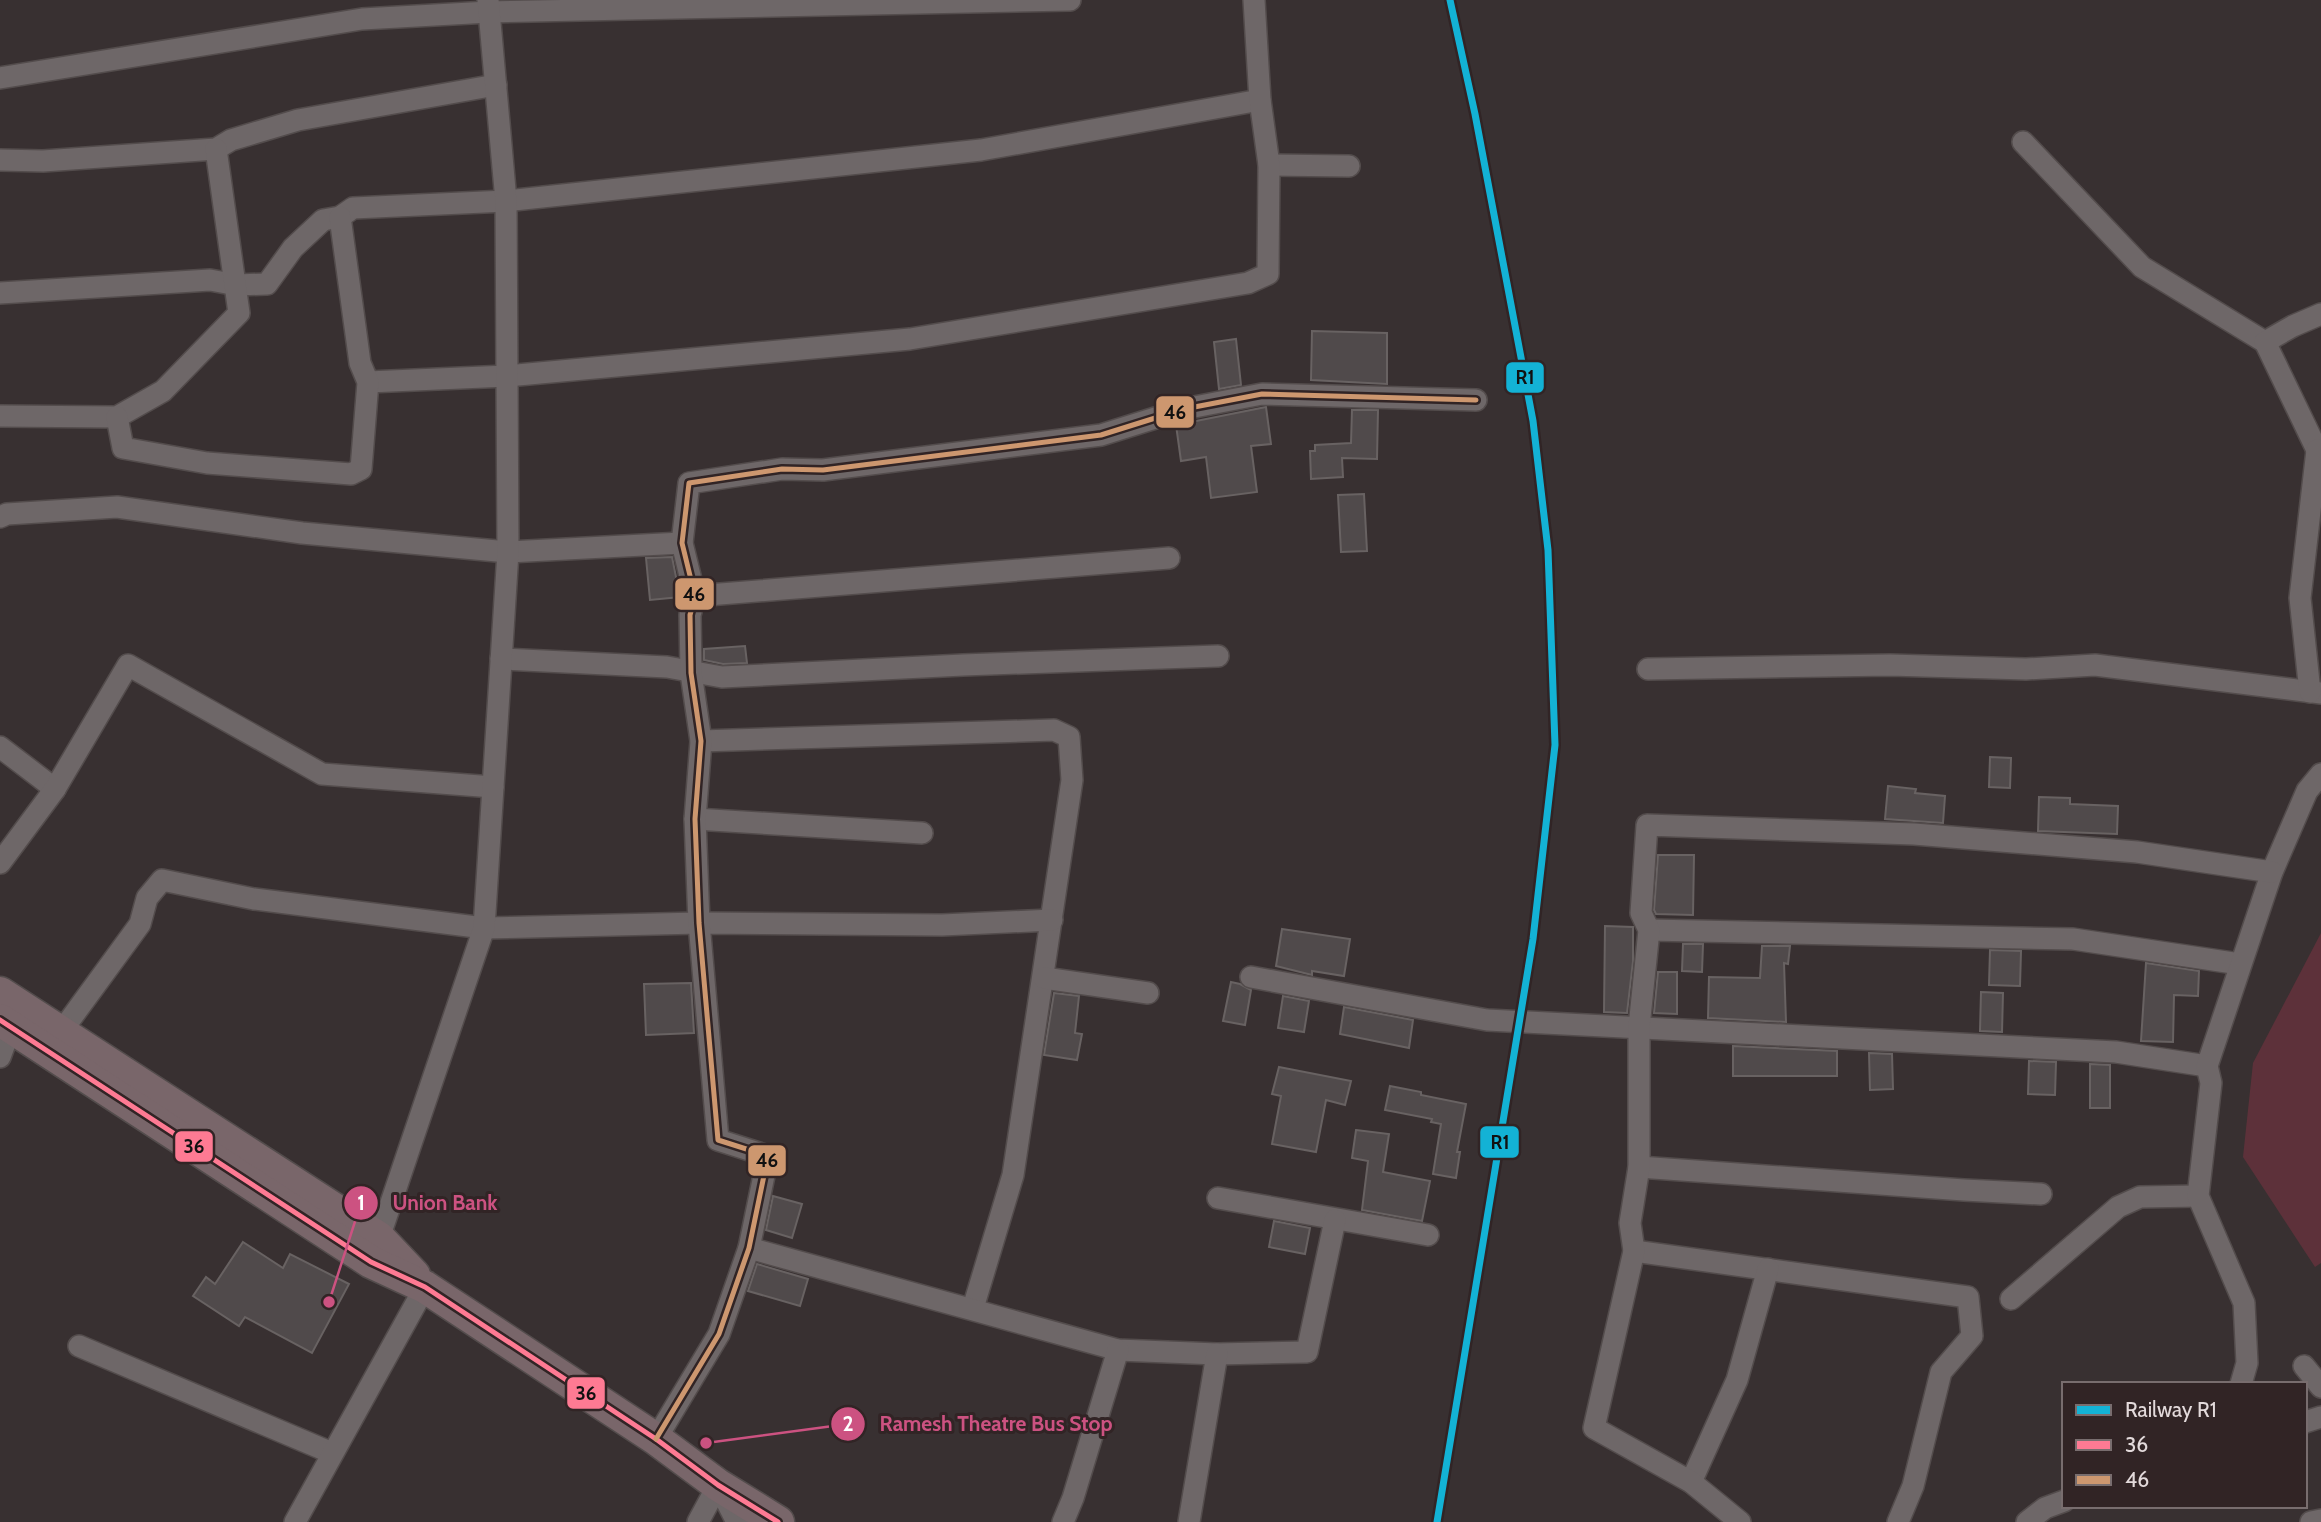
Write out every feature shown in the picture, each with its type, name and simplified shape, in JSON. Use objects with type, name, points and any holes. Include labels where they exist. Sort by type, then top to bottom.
[{"type":"highway","points":[[0,993],[61,1032],[425,1287],[656,1439],[718,1485],[778,1522]]},
{"type":"highway","points":[[6,1023],[375,1250]]},
{"type":"street","points":[[0,78],[362,19],[488,6],[1070,0]]},
{"type":"street","points":[[368,382],[507,376],[910,339],[1248,283],[1268,274],[1269,164],[1260,100],[1254,0]]},
{"type":"street","points":[[375,1250],[484,928],[508,552],[506,201],[488,6]]},
{"type":"street","points":[[0,160],[43,161],[216,149],[231,140],[298,120],[496,85]]},
{"type":"street","points":[[0,293],[210,280],[237,285],[267,284],[293,248],[323,220],[340,217],[353,208],[506,201],[981,150],[1260,100]]},
{"type":"street","points":[[1648,669],[1890,665],[2026,670],[2095,665],[2316,692],[2300,598],[2320,450],[2265,342],[2142,267],[2023,142]]},
{"type":"street","points":[[0,415],[117,417],[163,391],[239,313],[216,149]]},
{"type":"street","points":[[1269,164],[1349,166]]},
{"type":"street","points":[[117,417],[123,448],[207,463],[351,474],[361,469],[368,382],[360,363],[340,217]]},
{"type":"street","points":[[2265,342],[2321,314]]},
{"type":"street","points":[[656,1439],[719,1334],[749,1248],[768,1156],[718,1140],[699,923],[695,819],[701,741],[691,673],[690,615],[695,596],[682,543],[689,483],[782,469],[823,470],[1101,435],[1184,409],[1262,394],[1476,400]]},
{"type":"street","points":[[0,517],[7,514],[117,507],[302,533],[508,552],[682,543]]},
{"type":"street","points":[[695,596],[1169,558]]},
{"type":"street","points":[[501,659],[667,667],[722,677],[1218,656]]},
{"type":"street","points":[[0,863],[55,789],[128,665],[322,774],[493,787]]},
{"type":"street","points":[[701,741],[1054,730],[1069,737],[1072,780],[1013,1175],[973,1308]]},
{"type":"street","points":[[0,747],[55,789]]},
{"type":"street","points":[[2242,1382],[2247,1363],[2244,1303],[2198,1196],[2211,1083],[2207,1066],[2272,872],[2307,791],[2321,774]]},
{"type":"street","points":[[695,819],[922,833]]},
{"type":"street","points":[[1740,1522],[1691,1482],[1594,1428],[1634,1251],[1630,1223],[1639,1167],[1639,1027],[1649,930],[1641,913],[1647,825],[1914,834],[2137,852],[2272,872]]},
{"type":"street","points":[[61,1032],[140,924],[147,898],[162,880],[254,899],[484,928],[699,923],[942,925],[1052,920]]},
{"type":"street","points":[[1649,930],[2073,939],[2240,964]]},
{"type":"street","points":[[1251,977],[1487,1020],[2116,1052],[2207,1066]]},
{"type":"street","points":[[1044,978],[1148,993]]},
{"type":"street","points":[[0,1057],[6,1023]]},
{"type":"street","points":[[1639,1167],[2041,1194]]},
{"type":"street","points":[[2011,1299],[2118,1208],[2140,1197],[2198,1196]]},
{"type":"street","points":[[1218,1198],[1428,1235]]},
{"type":"street","points":[[749,1248],[1118,1350],[1217,1354],[1307,1352],[1335,1220]]},
{"type":"street","points":[[1634,1251],[1968,1297],[1972,1336],[1941,1372],[1913,1486],[1898,1522]]},
{"type":"street","points":[[1691,1482],[1737,1380],[1768,1269]]},
{"type":"street","points":[[295,1522],[425,1287]]},
{"type":"street","points":[[79,1346],[332,1453]]},
{"type":"street","points":[[1063,1522],[1073,1498],[1118,1350]]},
{"type":"street","points":[[1189,1522],[1217,1354]]},
{"type":"street","points":[[2304,1366],[2321,1388]]},
{"type":"street","points":[[698,1522],[718,1485]]},
{"type":"street","points":[[718,1485],[737,1522]]},
{"type":"street","points":[[2028,1522],[2045,1508],[2062,1502]]},
{"type":"street","points":[[2311,1522],[2321,1520]]},
{"type":"shaded area","points":[[2321,933],[2321,1263],[2315,1267],[2243,1157],[2253,1063]]},
{"type":"building","points":[[1312,331],[1387,333],[1387,384],[1311,380]]},
{"type":"building","points":[[1236,339],[1241,385],[1219,389],[1214,342]]},
{"type":"building","points":[[1266,407],[1271,444],[1251,446],[1257,492],[1211,498],[1206,457],[1181,461],[1176,425]]},
{"type":"building","points":[[1352,410],[1378,410],[1377,459],[1342,458],[1343,477],[1311,479],[1310,451],[1315,451],[1315,445],[1351,443]]},
{"type":"building","points":[[1364,494],[1367,551],[1341,552],[1338,495]]},
{"type":"building","points":[[672,557],[680,597],[650,600],[646,558]]},
{"type":"building","points":[[745,646],[747,663],[723,664],[704,660],[704,649]]},
{"type":"building","points":[[1990,757],[2011,758],[2010,788],[1989,787]]},
{"type":"building","points":[[1888,786],[1916,789],[1915,793],[1945,796],[1943,823],[1885,819]]},
{"type":"building","points":[[2039,797],[2070,798],[2070,804],[2118,806],[2117,834],[2038,831]]},
{"type":"building","points":[[1658,855],[1694,855],[1693,915],[1656,914],[1654,910]]},
{"type":"building","points":[[1605,926],[1633,927],[1633,961],[1627,1013],[1604,1012]]},
{"type":"building","points":[[1282,929],[1350,939],[1344,976],[1312,971],[1312,975],[1276,966]]},
{"type":"building","points":[[1683,944],[1703,944],[1702,972],[1682,971]]},
{"type":"building","points":[[1762,946],[1790,946],[1788,964],[1784,963],[1786,1022],[1708,1018],[1709,977],[1760,978]]},
{"type":"building","points":[[1990,950],[2021,951],[2020,986],[1989,985]]},
{"type":"building","points":[[2146,963],[2199,971],[2198,996],[2174,995],[2173,1042],[2141,1041]]},
{"type":"building","points":[[1658,972],[1677,972],[1677,1014],[1654,1013]]},
{"type":"building","points":[[1231,982],[1251,990],[1245,1025],[1223,1021]]},
{"type":"building","points":[[691,983],[694,1033],[646,1035],[644,984]]},
{"type":"building","points":[[1981,992],[2003,993],[2002,1032],[1980,1031]]},
{"type":"building","points":[[1054,993],[1079,996],[1075,1033],[1082,1034],[1077,1060],[1044,1055]]},
{"type":"building","points":[[1283,996],[1309,1001],[1304,1032],[1278,1028]]},
{"type":"building","points":[[1344,1007],[1413,1020],[1409,1048],[1340,1034]]},
{"type":"building","points":[[1733,1046],[1837,1051],[1837,1076],[1733,1076]]},
{"type":"building","points":[[1869,1053],[1892,1054],[1893,1089],[1870,1090]]},
{"type":"building","points":[[2029,1061],[2056,1062],[2055,1095],[2028,1094]]},
{"type":"building","points":[[2090,1064],[2110,1065],[2110,1108],[2090,1108]]},
{"type":"building","points":[[1279,1067],[1351,1081],[1345,1105],[1326,1100],[1316,1152],[1272,1144],[1281,1096],[1272,1094]]},
{"type":"building","points":[[1390,1086],[1466,1104],[1457,1152],[1460,1152],[1456,1178],[1433,1174],[1441,1124],[1431,1122],[1432,1119],[1385,1110]]},
{"type":"building","points":[[1356,1130],[1389,1134],[1383,1172],[1430,1181],[1422,1221],[1362,1210],[1368,1161],[1352,1158]]},
{"type":"building","points":[[773,1196],[802,1204],[792,1238],[766,1230]]},
{"type":"building","points":[[1274,1221],[1310,1228],[1305,1254],[1269,1247]]},
{"type":"building","points":[[243,1242],[283,1268],[290,1254],[349,1284],[312,1353],[245,1317],[239,1326],[193,1296],[206,1277],[215,1284]]},
{"type":"building","points":[[757,1264],[808,1279],[800,1306],[748,1291]]},
{"type":"rail line","name":"R1","points":[[1437,1522],[1533,939],[1555,745],[1548,550],[1533,421],[1475,114],[1450,0]]},
{"type":"transit line","name":"46","points":[[656,1439],[719,1334],[749,1248],[768,1156],[718,1140],[699,923],[695,819],[701,741],[691,673],[690,615],[695,596],[682,543],[689,483],[782,469],[823,470],[1101,435],[1184,409],[1262,394],[1476,400]]},
{"type":"transit line","name":"36","points":[[0,1020],[371,1262],[425,1287],[656,1439],[718,1485],[778,1522]]},
{"type":"place","name":"Union Bank","points":[[329,1302]]},
{"type":"place","name":"Ramesh Theatre Bus Stop","points":[[706,1443]]}]
